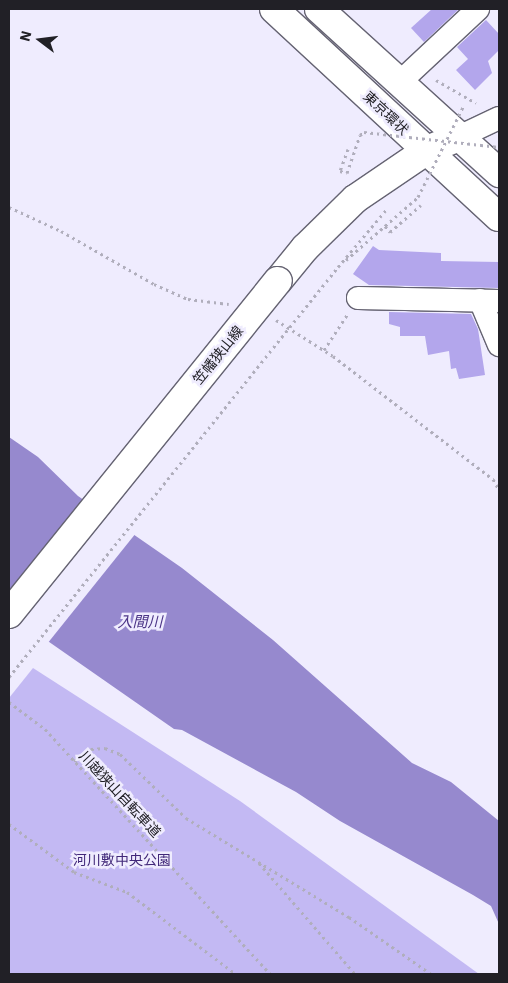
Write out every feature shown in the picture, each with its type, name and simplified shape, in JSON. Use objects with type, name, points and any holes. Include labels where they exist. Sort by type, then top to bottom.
[{"type":"main road","name":"東京環状","points":[[274,9],[444,142],[499,173]]},
{"type":"main road","name":"東京環状","points":[[319,9],[400,82],[499,217]]},
{"type":"main road","name":"笠幡狭山線","points":[[9,614],[305,248],[355,199],[444,142]]},
{"type":"street","points":[[400,82],[478,9]]},
{"type":"street","points":[[444,142],[499,118]]},
{"type":"street","points":[[358,298],[490,300],[499,345]]},
{"type":"path","points":[[441,90],[433,85],[437,78],[476,103]]},
{"type":"path","points":[[338,266],[418,197],[464,105],[456,100]]},
{"type":"path","points":[[348,149],[340,171],[346,173],[360,135],[364,132],[499,147]]},
{"type":"path","points":[[385,226],[390,232],[421,206]]},
{"type":"path","points":[[9,677],[338,266],[387,208]]},
{"type":"path","points":[[324,350],[358,298]]},
{"type":"path","name":"川越狭山自転車道","points":[[9,702],[45,729],[270,974]]},
{"type":"path","points":[[74,761],[91,749],[105,748],[120,754],[186,818],[349,916],[432,974]]},
{"type":"path","points":[[9,824],[74,872],[127,892],[236,974]]},
{"type":"path","points":[[257,861],[355,974]]},
{"type":"green space","name":"河川敷中央公園","points":[[33,668],[240,801],[479,974],[9,974],[9,698]]},
{"type":"water","name":"入間川","points":[[9,437],[38,457],[78,496],[182,568],[273,640],[412,763],[451,782],[499,821],[499,924],[491,906],[340,821],[296,792],[182,730],[174,729],[9,614]]},
{"type":"pier","points":[[85,498],[136,533],[47,644],[9,617],[9,594]]},
{"type":"building","points":[[432,9],[459,9],[424,42],[411,28]]},
{"type":"building","points":[[486,20],[499,34],[499,50],[488,61],[492,73],[475,90],[456,70],[468,59],[457,47]]},
{"type":"building","points":[[373,246],[379,250],[441,253],[441,261],[499,262],[499,288],[369,285],[353,274]]},
{"type":"building","points":[[389,312],[471,314],[478,329],[485,375],[459,379],[456,368],[451,369],[449,351],[428,355],[425,336],[400,336],[400,327],[389,324]]}]
